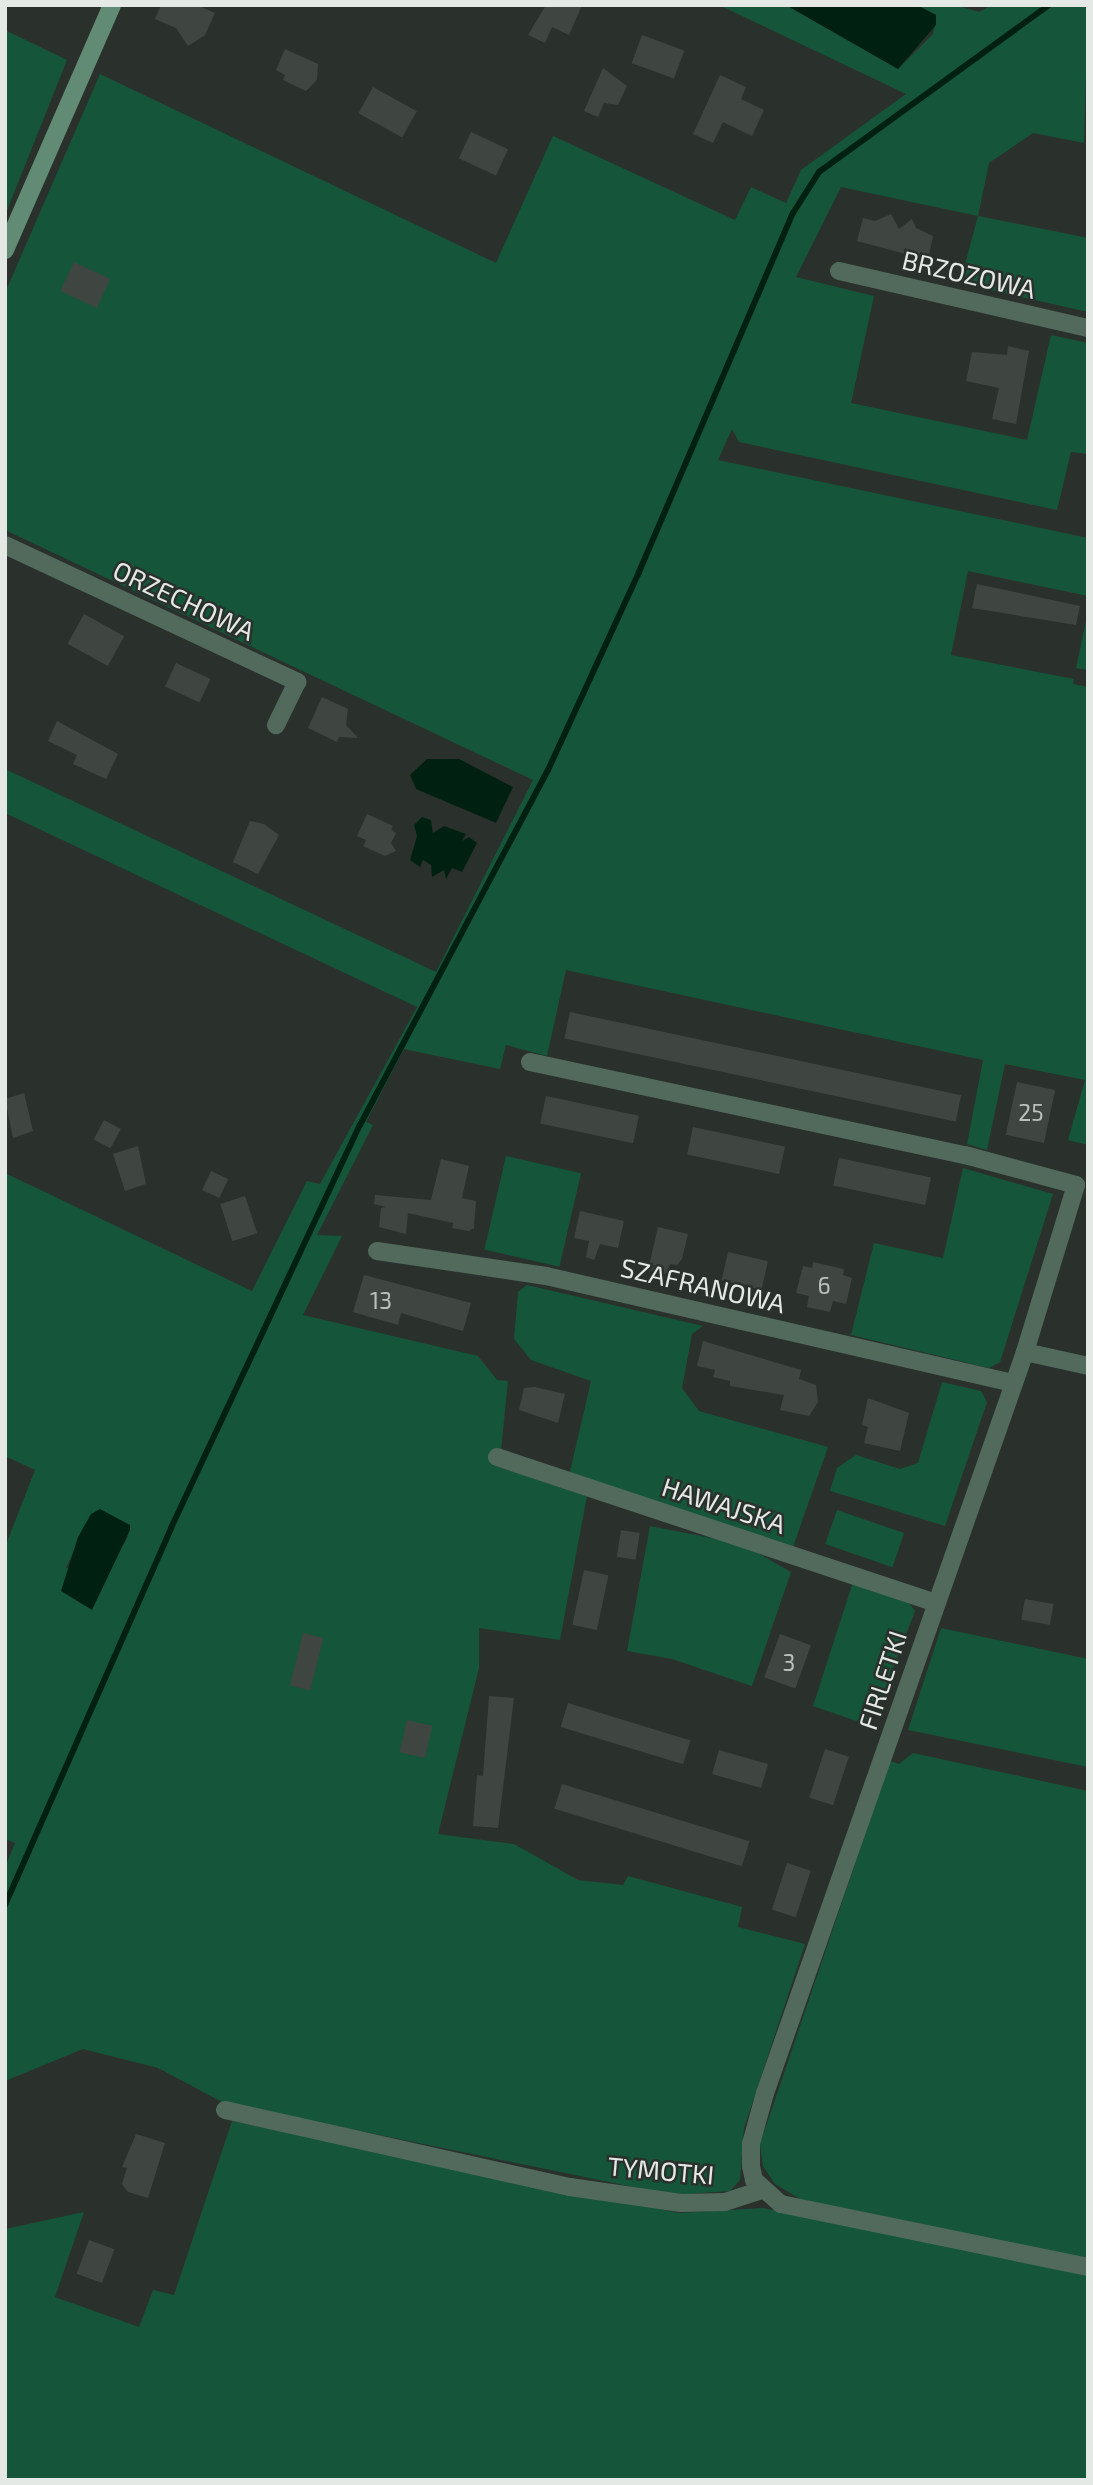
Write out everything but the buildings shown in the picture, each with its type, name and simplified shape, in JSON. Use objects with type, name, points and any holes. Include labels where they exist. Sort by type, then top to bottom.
[{"type":"street","points":[[5,250],[113,5]]},
{"type":"street","name":"BRZOZOWA","points":[[839,271],[1088,328]]},
{"type":"street","name":"ORZECHOWA","points":[[5,545],[297,682],[276,725]]},
{"type":"street","name":"FIRLETKI","points":[[530,1062],[965,1155],[1076,1185],[1025,1353],[765,2093],[751,2144],[754,2180],[763,2190]]},
{"type":"street","name":"SZAFRANOWA","points":[[377,1251],[546,1276],[1014,1383]]},
{"type":"street","points":[[1025,1353],[1088,1366]]},
{"type":"street","name":"HAWAJSKA","points":[[497,1457],[935,1603]]},
{"type":"street","name":"TYMOTKI","points":[[225,2110],[570,2187],[681,2203],[725,2202],[763,2190]]},
{"type":"street","points":[[763,2190],[780,2204],[1088,2267]]},
{"type":"shaded area","points":[[719,5],[786,5],[898,69],[933,34],[936,15],[917,5],[955,5],[979,12],[992,5],[1088,5],[1084,143],[1033,133],[989,163],[978,216],[841,187],[796,277],[874,296],[851,403],[1027,440],[1051,335],[1088,343],[1088,454],[1071,452],[1057,510],[739,442],[732,429],[718,460],[1088,538],[1088,596],[968,571],[951,655],[1074,679],[1073,684],[1088,687],[1088,1145],[1068,1140],[1085,1080],[1005,1064],[987,1150],[967,1144],[983,1060],[566,970],[547,1056],[506,1045],[500,1069],[404,1049],[366,1122],[373,1125],[317,1235],[342,1236],[303,1315],[478,1356],[497,1380],[508,1381],[501,1451],[493,1465],[587,1496],[560,1640],[479,1628],[479,1668],[438,1834],[514,1844],[578,1880],[623,1885],[628,1876],[742,1907],[738,1927],[805,1944],[744,2128],[740,2180],[730,2191],[672,2195],[224,2103],[158,2068],[83,2049],[5,2081],[5,1867],[15,1843],[5,1839],[5,1547],[35,1470],[5,1456],[5,1173],[252,1291],[307,1181],[320,1184],[417,1007],[5,813],[5,769],[436,972],[533,780],[5,530],[5,293],[100,74],[496,263],[553,136],[735,220],[751,187],[786,203],[801,170],[906,94]],"holes":[[[91,1514],[128,1536],[110,1570],[66,1568]]]},
{"type":"shaded area","points":[[786,5],[917,5],[936,15],[936,25],[898,69]]},
{"type":"shaded area","points":[[5,30],[67,60],[6,213],[5,213]]},
{"type":"shaded area","points":[[978,216],[1088,238],[1088,312],[960,283]]},
{"type":"shaded area","points":[[1088,612],[1088,670],[1076,668]]},
{"type":"shaded area","points":[[427,759],[459,759],[513,787],[496,823],[416,789],[410,775]]},
{"type":"shaded area","points":[[422,817],[431,820],[433,833],[444,826],[466,834],[462,841],[469,837],[477,843],[462,872],[452,868],[446,879],[444,870],[432,877],[431,865],[423,860],[420,867],[410,860],[417,836],[414,825]]},
{"type":"shaded area","points":[[506,1156],[581,1173],[559,1267],[484,1250]]},
{"type":"shaded area","points":[[963,1168],[1053,1194],[1000,1362],[989,1368],[851,1335],[874,1243],[943,1258]]},
{"type":"shaded area","points":[[527,1285],[703,1326],[692,1334],[682,1388],[699,1411],[828,1447],[793,1547],[569,1476],[591,1381],[531,1360],[514,1339],[518,1292]]},
{"type":"shaded area","points":[[942,1382],[981,1391],[987,1402],[945,1526],[830,1491],[837,1468],[856,1455],[900,1469],[918,1463]]},
{"type":"shaded area","points":[[100,1509],[130,1525],[130,1530],[92,1610],[61,1591],[78,1537],[91,1514]]},
{"type":"shaded area","points":[[837,1510],[904,1533],[892,1567],[825,1544]]},
{"type":"shaded area","points":[[650,1526],[742,1544],[791,1572],[752,1686],[672,1659],[627,1651]]},
{"type":"shaded area","points":[[853,1582],[907,1600],[915,1611],[871,1726],[813,1706]]},
{"type":"shaded area","points":[[941,1628],[1088,1659],[1088,1767],[908,1730]]},
{"type":"shaded area","points":[[913,1753],[1088,1791],[1088,2259],[802,2200],[775,2184],[763,2166],[760,2144],[890,1761],[899,1764]]},
{"type":"shaded area","points":[[232,2121],[679,2213],[763,2208],[1088,2274],[1088,2480],[5,2480],[5,2229],[84,2212],[55,2297],[139,2327],[153,2290],[174,2295]]},
{"type":"waterway","points":[[5,1905],[171,1528],[360,1125],[548,770],[639,572],[793,213],[819,172],[1049,5]]}]
